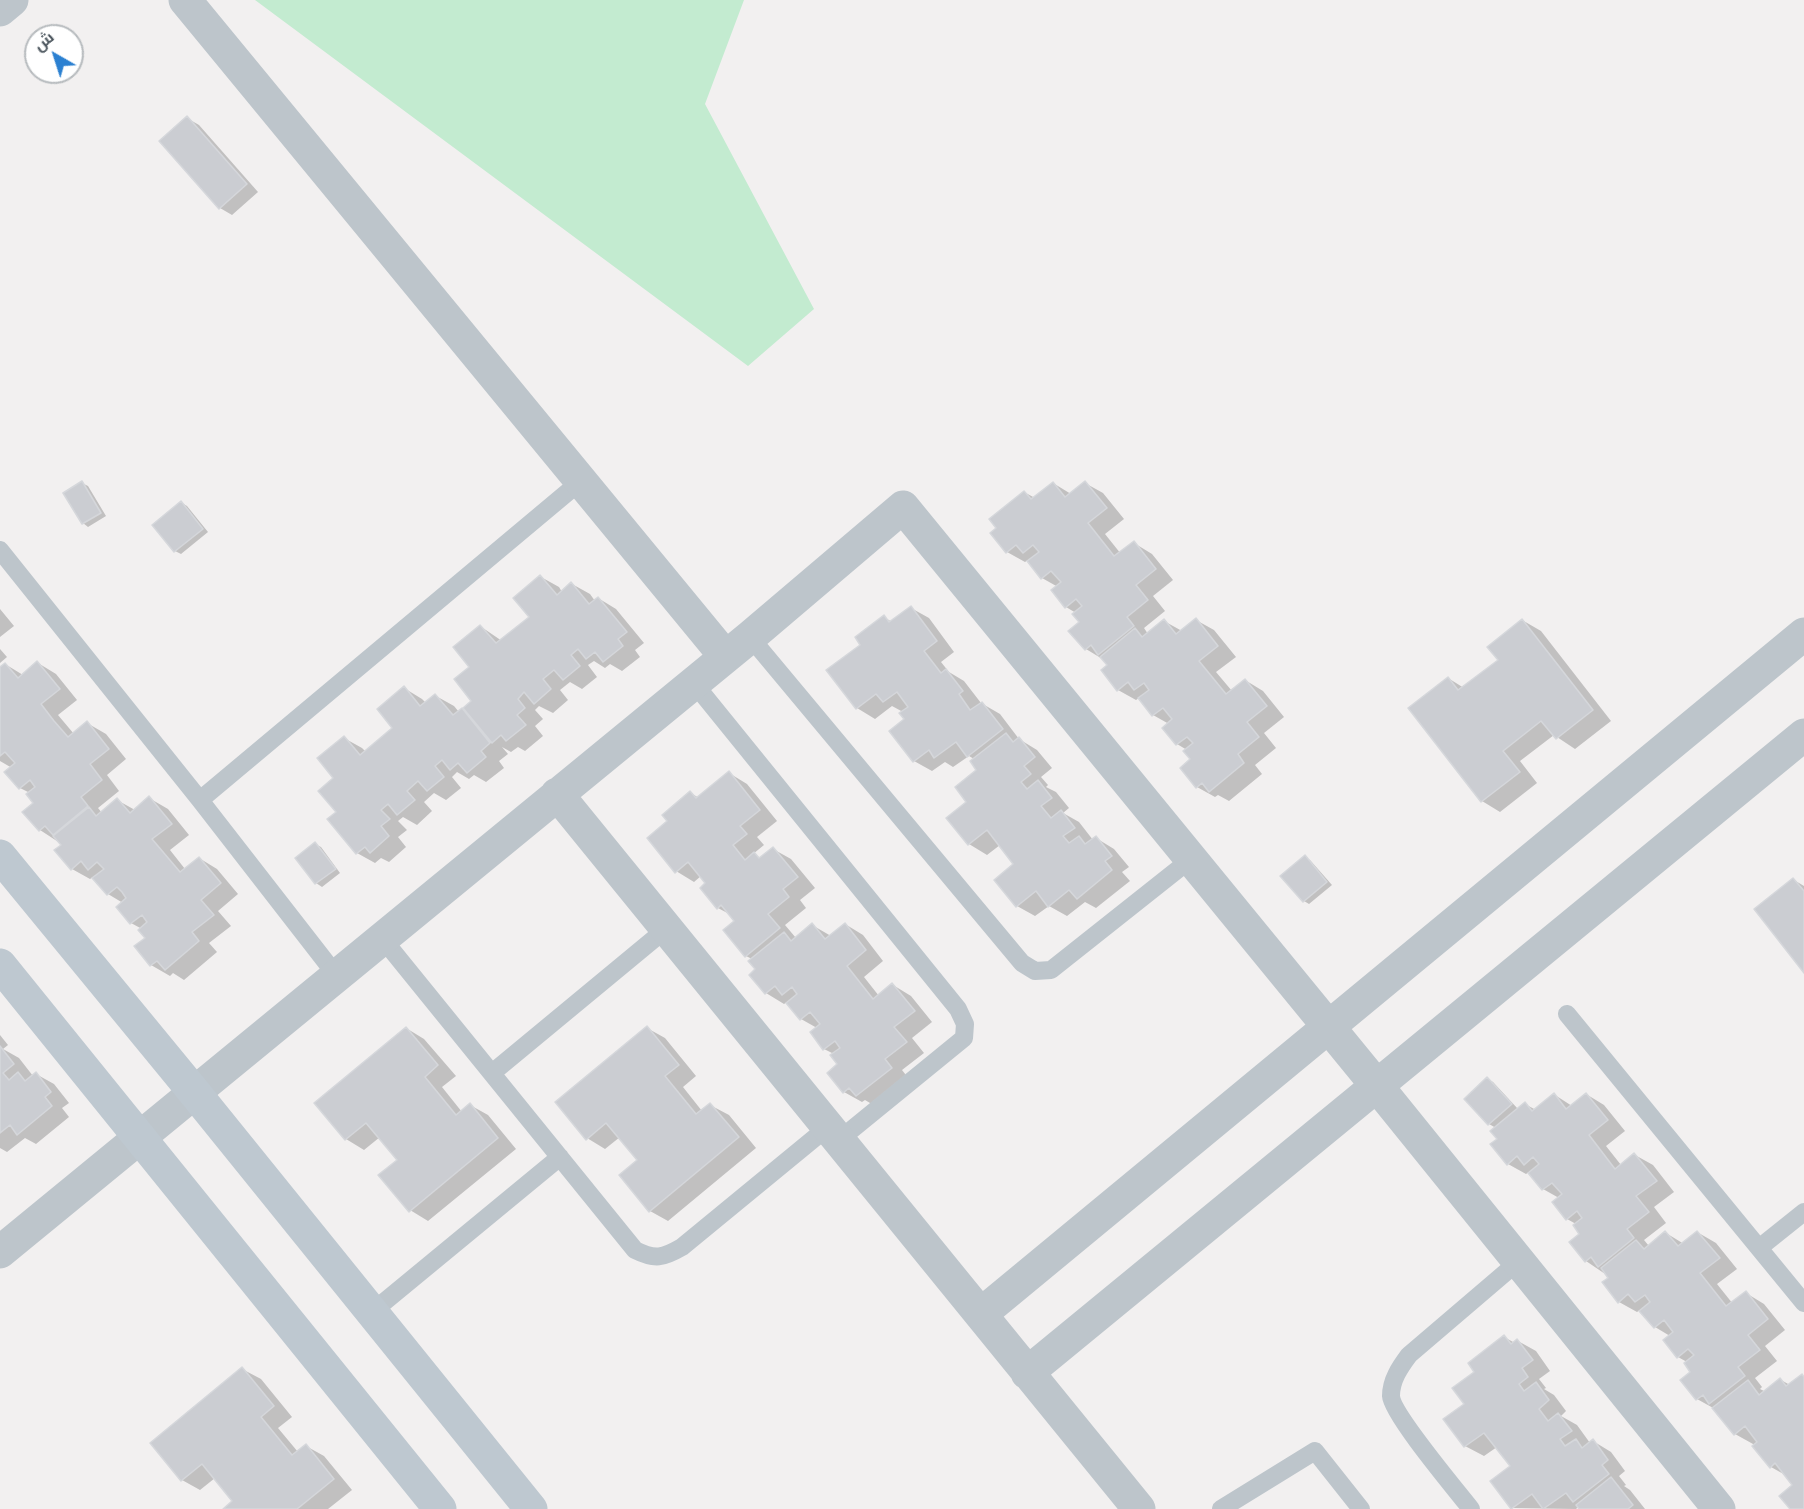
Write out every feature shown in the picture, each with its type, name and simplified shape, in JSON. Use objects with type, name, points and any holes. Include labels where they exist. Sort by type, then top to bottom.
[{"type":"street","points":[[0,10],[12,0]]},
{"type":"street","points":[[185,0],[581,481],[738,646]]},
{"type":"street","points":[[0,1252],[738,646],[903,507],[1377,1086],[1719,1509]]},
{"type":"street","points":[[981,1314],[1804,634]]},
{"type":"street","points":[[1027,1373],[1804,735]]},
{"type":"street","points":[[557,794],[1139,1509]]},
{"type":"street","points":[[0,856],[531,1509]]},
{"type":"street","points":[[0,965],[440,1509]]},
{"type":"lane","points":[[200,800],[581,481]]},
{"type":"lane","points":[[0,550],[200,800],[336,975]]},
{"type":"lane","points":[[738,646],[1022,963],[1035,970],[1051,970],[1191,859]]},
{"type":"lane","points":[[382,938],[635,1250],[651,1258],[668,1255],[682,1247],[964,1038],[965,1024],[958,1009],[693,682]]},
{"type":"lane","points":[[492,1073],[666,929]]},
{"type":"lane","points":[[1567,1014],[1804,1303]]},
{"type":"lane","points":[[372,1312],[560,1157]]},
{"type":"lane","points":[[1759,1248],[1804,1212]]},
{"type":"lane","points":[[1472,1509],[1404,1423],[1391,1398],[1396,1374],[1409,1355],[1519,1261]]},
{"type":"lane","points":[[1221,1509],[1315,1451],[1361,1509]]},
{"type":"green space","points":[[255,0],[744,0],[705,104],[814,309],[748,366]]},
{"type":"building","points":[[187,116],[247,184],[219,209],[159,141]]},
{"type":"building","points":[[82,481],[101,513],[82,524],[63,493]]},
{"type":"building","points":[[1085,481],[1107,508],[1088,523],[1114,556],[1134,541],[1156,569],[1136,585],[1148,600],[1127,617],[1134,626],[1098,655],[1091,645],[1085,650],[1068,631],[1079,622],[1072,614],[1082,606],[1076,599],[1065,608],[1051,590],[1061,582],[1051,571],[1041,579],[1027,561],[1039,552],[1033,545],[1023,553],[1016,545],[1006,553],[990,533],[996,528],[989,519],[1024,491],[1031,499],[1053,482],[1065,497]]},
{"type":"building","points":[[181,501],[203,529],[174,552],[152,525]]},
{"type":"building","points":[[540,575],[557,595],[571,582],[589,604],[598,597],[627,632],[618,639],[623,646],[603,662],[595,652],[586,659],[578,649],[571,655],[580,666],[563,680],[554,670],[543,679],[551,689],[534,704],[524,692],[518,699],[525,708],[517,715],[526,725],[506,741],[501,735],[492,743],[463,708],[471,701],[454,679],[469,667],[453,647],[480,625],[496,643],[529,617],[513,598]]},
{"type":"building","points":[[911,606],[937,641],[924,651],[941,673],[946,669],[963,691],[959,694],[970,710],[982,702],[1003,729],[967,757],[956,742],[934,758],[929,750],[913,762],[889,731],[904,719],[899,713],[908,707],[897,692],[883,702],[876,694],[856,709],[826,670],[860,645],[855,637],[884,615],[889,622]]},
{"type":"building","points":[[1196,618],[1218,646],[1199,661],[1226,694],[1245,679],[1267,706],[1247,722],[1259,737],[1238,754],[1244,763],[1209,792],[1202,783],[1196,788],[1180,768],[1190,759],[1183,751],[1193,743],[1187,737],[1176,745],[1162,728],[1172,719],[1163,708],[1152,716],[1138,698],[1149,690],[1144,683],[1134,690],[1128,682],[1117,691],[1101,670],[1107,665],[1100,657],[1135,628],[1142,637],[1164,619],[1176,634]]},
{"type":"building","points":[[1522,619],[1593,710],[1556,739],[1541,721],[1503,751],[1520,772],[1481,802],[1408,708],[1448,677],[1458,690],[1498,660],[1487,647]]},
{"type":"building","points":[[37,661],[60,689],[41,704],[54,721],[68,737],[87,721],[109,749],[90,764],[102,780],[81,797],[88,806],[53,835],[45,826],[39,831],[22,812],[33,803],[26,794],[35,787],[30,780],[19,789],[4,772],[15,763],[5,752],[0,756],[0,667],[5,663],[18,678]]},
{"type":"building","points":[[404,686],[420,706],[435,694],[453,715],[462,708],[490,743],[481,751],[486,757],[467,773],[458,763],[450,770],[442,760],[435,766],[444,777],[427,791],[418,781],[407,791],[415,800],[397,815],[388,804],[381,810],[390,819],[381,826],[389,836],[370,853],[365,847],[356,854],[327,819],[336,812],[318,791],[333,778],[317,758],[344,736],[360,755],[392,728],[377,709]]},
{"type":"building","points":[[1006,733],[1013,742],[1019,737],[1035,757],[1024,766],[1031,774],[1021,782],[1027,789],[1038,780],[1052,798],[1041,806],[1051,818],[1061,810],[1075,828],[1063,836],[1069,843],[1079,836],[1085,844],[1096,836],[1112,856],[1105,861],[1112,870],[1077,899],[1069,890],[1048,907],[1036,891],[1016,907],[994,880],[1013,864],[987,830],[968,845],[946,818],[966,802],[955,787],[976,770],[970,761]]},
{"type":"building","points":[[729,771],[760,810],[740,826],[747,834],[733,845],[745,860],[754,852],[759,858],[773,847],[798,877],[783,889],[789,897],[768,914],[780,928],[745,957],[723,930],[734,921],[721,905],[717,909],[700,888],[705,883],[688,862],[675,873],[647,838],[667,821],[662,815],[690,791],[696,798]]},
{"type":"building","points":[[149,796],[172,824],[152,839],[180,872],[199,857],[221,883],[201,900],[214,915],[192,932],[199,941],[165,970],[157,961],[150,966],[134,946],[145,938],[138,930],[147,922],[142,915],[130,924],[116,907],[126,898],[122,892],[117,887],[107,895],[92,878],[104,869],[97,862],[88,870],[81,861],[71,870],[54,850],[61,845],[53,836],[89,807],[96,816],[117,798],[130,813]]},
{"type":"building","points":[[315,842],[336,869],[315,884],[295,858]]},
{"type":"building","points":[[1305,855],[1327,882],[1303,902],[1280,876]]},
{"type":"building","points":[[1793,878],[1804,891],[1804,973],[1754,909]]},
{"type":"building","points":[[812,923],[825,939],[845,923],[866,950],[847,966],[873,999],[892,983],[915,1011],[894,1027],[907,1042],[885,1059],[892,1068],[856,1096],[849,1088],[843,1093],[827,1073],[837,1064],[830,1055],[840,1048],[835,1041],[823,1050],[810,1032],[820,1024],[810,1012],[800,1020],[786,1003],[797,994],[792,987],[782,995],[775,986],[765,994],[749,975],[755,969],[748,961],[784,932],[791,941]]},
{"type":"building","points":[[647,1026],[679,1065],[665,1076],[696,1114],[710,1103],[739,1137],[649,1212],[619,1175],[637,1160],[606,1123],[586,1140],[555,1102]]},
{"type":"building","points":[[406,1027],[438,1065],[425,1077],[456,1115],[470,1103],[498,1138],[409,1212],[378,1175],[397,1160],[366,1123],[345,1140],[314,1103]]},
{"type":"building","points":[[0,1046],[14,1064],[3,1073],[9,1080],[18,1072],[25,1081],[36,1072],[51,1092],[45,1097],[52,1106],[17,1135],[10,1125],[0,1133]]},
{"type":"building","points":[[1487,1077],[1512,1104],[1488,1125],[1464,1099]]},
{"type":"building","points":[[1554,1093],[1566,1109],[1586,1093],[1608,1120],[1589,1135],[1615,1169],[1634,1153],[1657,1181],[1636,1196],[1649,1212],[1627,1229],[1634,1238],[1598,1267],[1591,1257],[1585,1262],[1569,1242],[1579,1234],[1573,1225],[1582,1218],[1577,1211],[1566,1220],[1552,1202],[1562,1194],[1552,1183],[1542,1190],[1528,1173],[1539,1164],[1533,1157],[1524,1165],[1517,1156],[1507,1165],[1490,1144],[1497,1139],[1490,1131],[1525,1102],[1532,1111]]},
{"type":"building","points":[[1665,1231],[1678,1246],[1697,1231],[1720,1258],[1700,1273],[1726,1306],[1746,1291],[1768,1319],[1748,1335],[1760,1350],[1738,1367],[1745,1376],[1709,1404],[1703,1395],[1696,1400],[1680,1380],[1690,1372],[1684,1363],[1694,1355],[1688,1349],[1677,1358],[1663,1340],[1673,1332],[1664,1320],[1654,1328],[1639,1311],[1650,1302],[1645,1295],[1635,1302],[1628,1294],[1618,1303],[1602,1282],[1608,1278],[1601,1268],[1636,1240],[1644,1249]]},
{"type":"building","points":[[1504,1335],[1511,1344],[1517,1339],[1533,1360],[1522,1368],[1528,1377],[1519,1384],[1524,1391],[1536,1382],[1549,1400],[1539,1409],[1548,1421],[1558,1413],[1572,1431],[1560,1439],[1565,1446],[1576,1439],[1582,1448],[1593,1439],[1608,1460],[1602,1465],[1609,1474],[1573,1502],[1566,1493],[1543,1509],[1532,1494],[1511,1509],[1490,1481],[1510,1466],[1484,1433],[1464,1447],[1443,1419],[1464,1404],[1452,1388],[1474,1372],[1468,1363]]},
{"type":"building","points":[[242,1367],[274,1406],[261,1417],[292,1455],[306,1444],[334,1479],[297,1509],[223,1509],[232,1501],[202,1464],[181,1481],[150,1443]]},
{"type":"building","points":[[1802,1374],[1804,1377],[1804,1509],[1790,1509],[1779,1496],[1792,1485],[1775,1463],[1770,1468],[1752,1446],[1757,1442],[1745,1426],[1734,1435],[1712,1408],[1748,1380],[1759,1395],[1780,1378],[1786,1386]]},
{"type":"building","points":[[1611,1477],[1633,1505],[1628,1509],[1579,1509],[1576,1505]]}]
